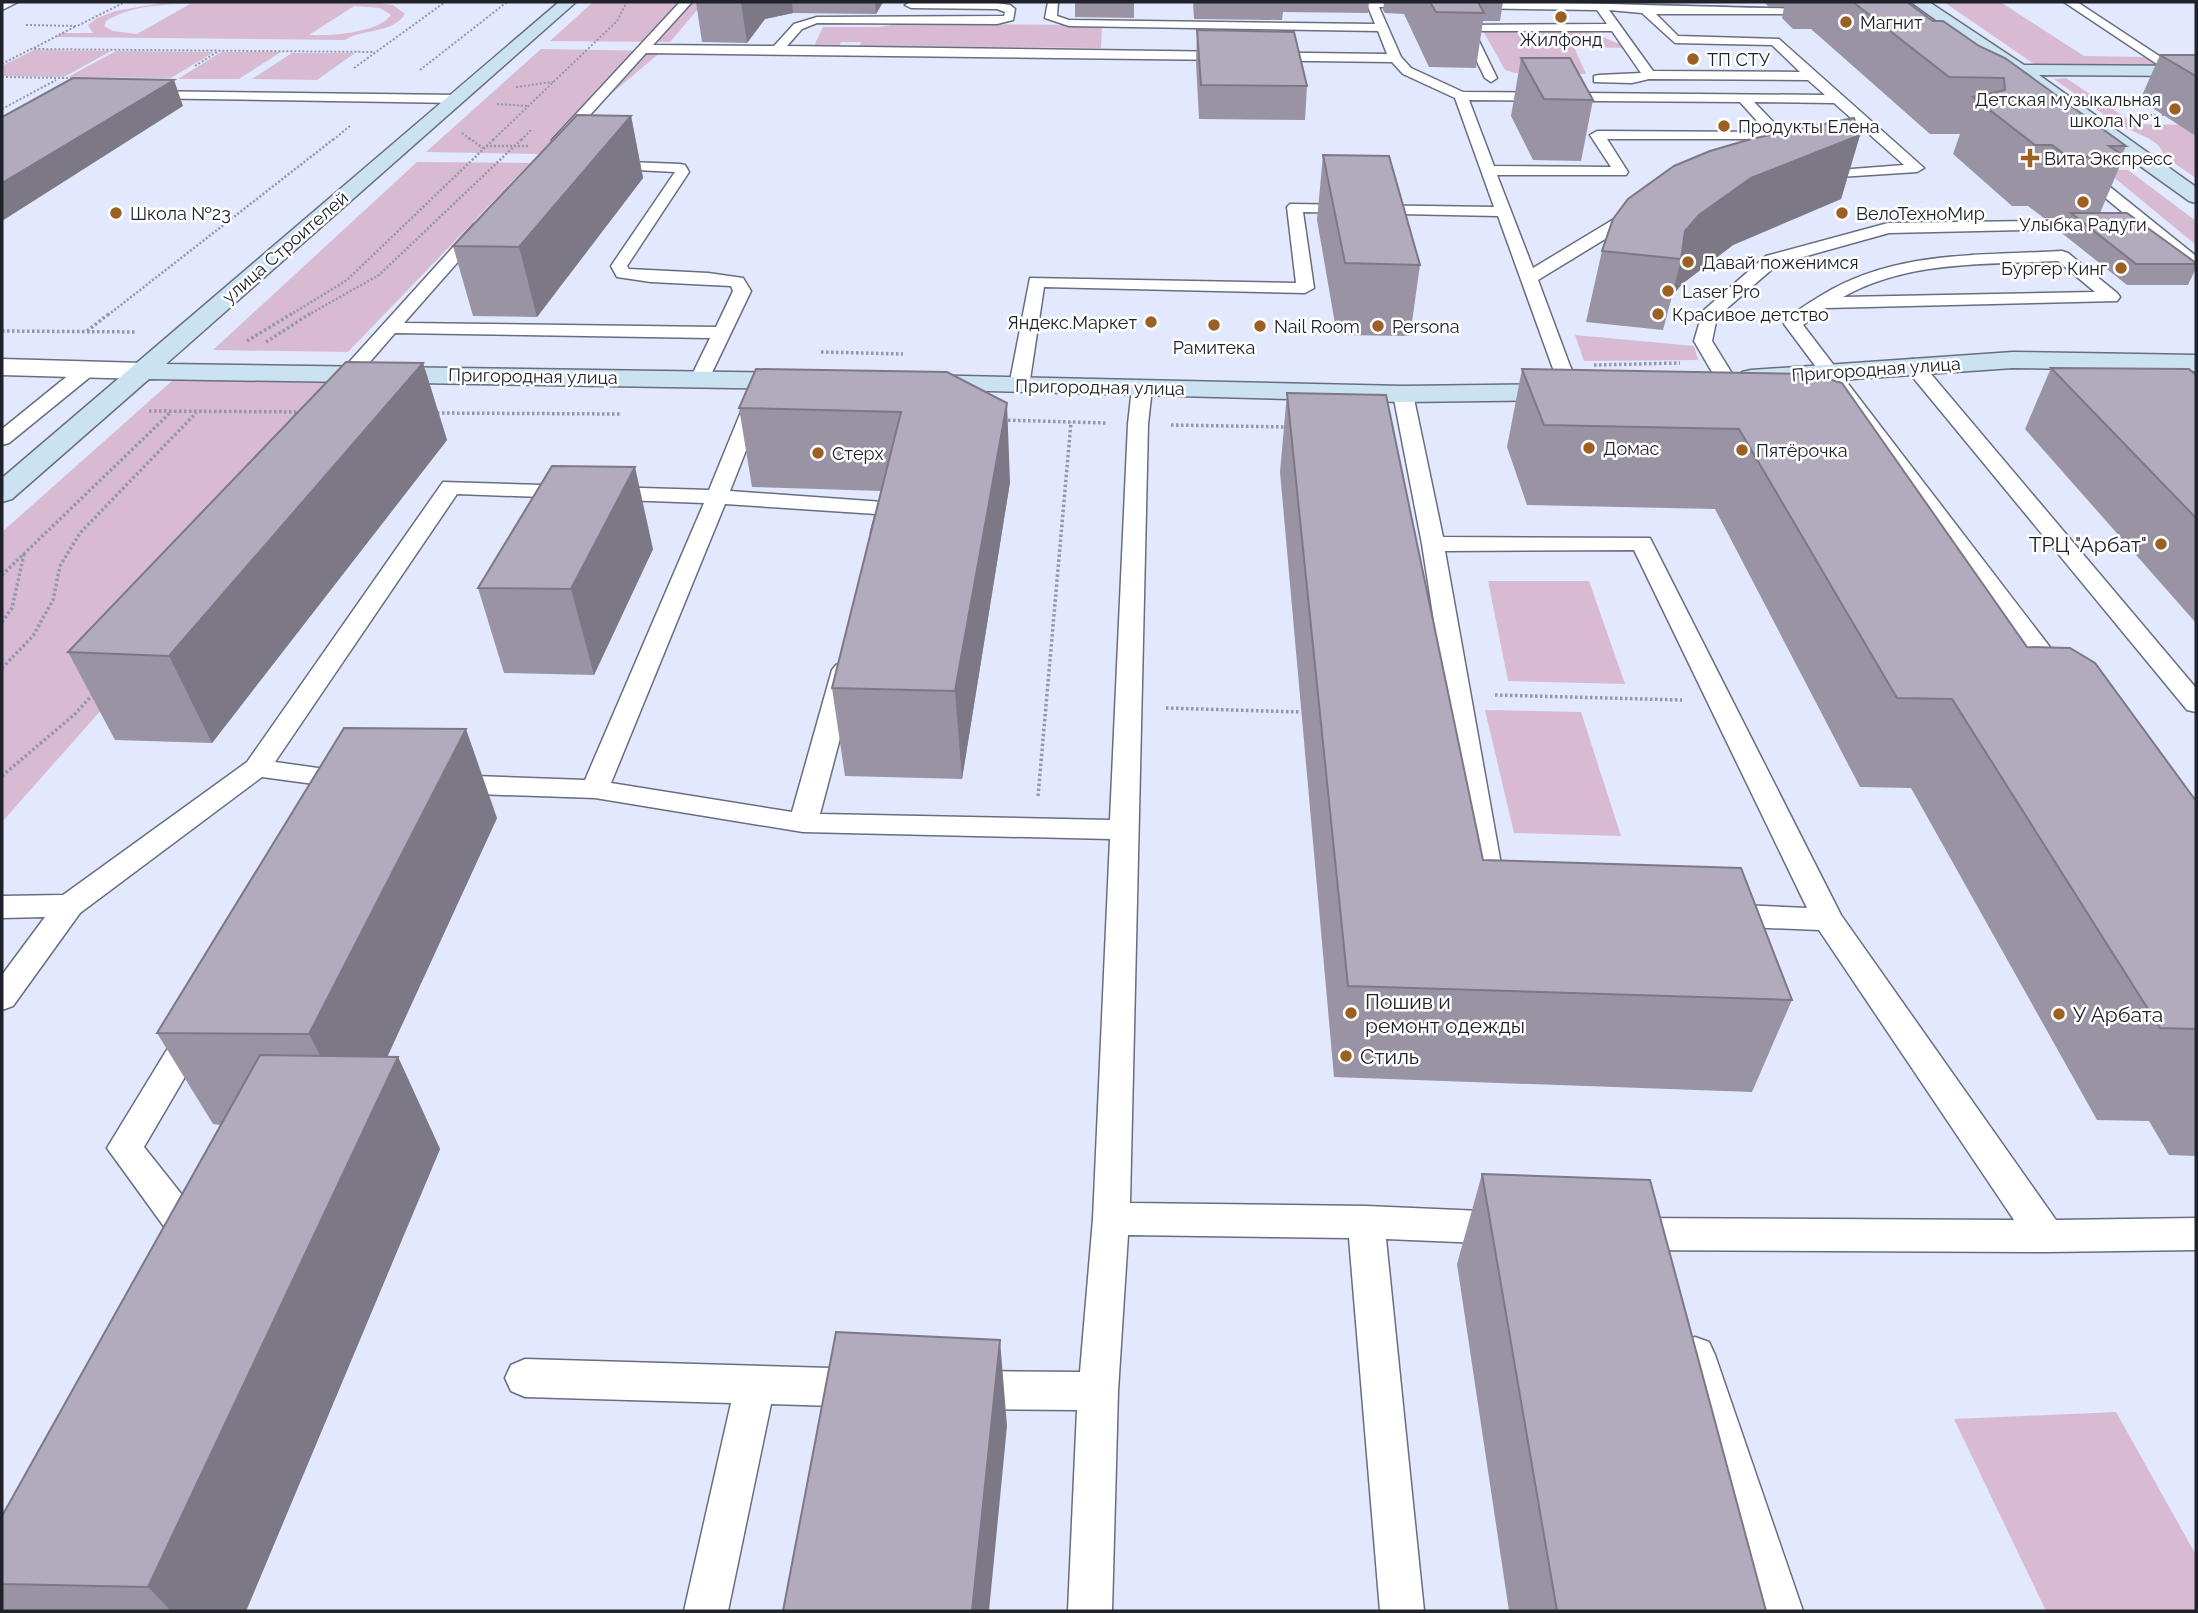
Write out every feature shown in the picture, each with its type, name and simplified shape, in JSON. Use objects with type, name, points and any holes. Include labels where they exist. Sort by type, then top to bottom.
[{"type":"street","points":[[2,5],[10,2]]},
{"type":"street","name":"улица Строителей","points":[[2,493],[568,2]]},
{"type":"street","points":[[1919,2],[2020,70],[2196,197]]},
{"type":"street","points":[[2020,70],[2196,71]]},
{"type":"street","name":"Пригородная улица","points":[[1713,374],[1782,376],[2013,360],[2196,363]]},
{"type":"street","name":"Пригородная улица","points":[[2,367],[831,381]]},
{"type":"street","name":"Пригородная улица","points":[[898,383],[1587,399]]},
{"type":"lane","points":[[546,155],[687,2]]},
{"type":"lane","points":[[1053,2],[1051,18],[1069,23],[1383,28]]},
{"type":"lane","points":[[2070,2],[2176,71]]},
{"type":"lane","points":[[778,50],[793,28],[801,23],[817,20],[905,21],[997,21],[1009,18],[1011,11],[997,6],[912,3],[905,21]]},
{"type":"lane","points":[[1439,5],[1371,3],[1383,28],[1387,48],[1407,71],[1436,86],[1479,82],[1744,98],[1839,95]]},
{"type":"lane","points":[[1599,4],[1649,75]]},
{"type":"lane","points":[[1452,5],[1599,4],[1646,10],[1832,12]]},
{"type":"lane","points":[[1646,10],[1675,39],[1775,42],[1810,76],[1839,95],[1917,168],[1795,177]]},
{"type":"lane","points":[[1587,399],[1561,366],[1489,170],[1479,82],[1466,27],[1615,28]]},
{"type":"lane","points":[[642,49],[1387,48]]},
{"type":"lane","points":[[1580,78],[1632,79],[1649,75],[1810,76]]},
{"type":"lane","points":[[121,95],[457,99]]},
{"type":"lane","points":[[1489,170],[1621,172],[1597,135],[1779,136],[1744,98]]},
{"type":"lane","points":[[2067,159],[2196,264]]},
{"type":"lane","points":[[586,164],[680,168],[682,172],[619,266],[623,273],[638,276],[718,278],[737,282],[742,291],[699,379]]},
{"type":"lane","points":[[1528,279],[1634,213],[1661,206]]},
{"type":"lane","points":[[1019,386],[1036,282],[1305,288],[1295,207],[1504,212]]},
{"type":"lane","points":[[349,374],[491,215]]},
{"type":"lane","points":[[1713,374],[1703,341],[1709,315],[1772,260],[1888,228],[2145,225]]},
{"type":"lane","points":[[1822,303],[2111,297],[2062,256],[1927,265],[1879,274],[1822,303],[1807,311],[1793,324],[1832,372],[2072,693]]},
{"type":"lane","points":[[390,328],[722,333]]},
{"type":"lane","points":[[2097,361],[2121,384]]},
{"type":"lane","points":[[1913,365],[2196,704]]},
{"type":"lane","points":[[2,439],[88,369]]},
{"type":"lane","points":[[1782,376],[1792,389],[1791,401]]},
{"type":"lane","points":[[596,789],[764,380]]},
{"type":"lane","points":[[1090,1611],[1098,1391],[1111,1219],[1138,424],[1142,388]]},
{"type":"lane","points":[[1403,394],[1433,544],[1493,904],[1521,905]]},
{"type":"lane","points":[[2,998],[69,906],[257,768],[451,487],[717,497],[888,508],[874,561]]},
{"type":"lane","points":[[1433,544],[1642,543],[1828,920],[2046,1236]]},
{"type":"lane","points":[[803,823],[849,652]]},
{"type":"lane","points":[[257,768],[362,781],[330,811]]},
{"type":"lane","points":[[417,783],[596,789],[803,823],[1125,830]]},
{"type":"lane","points":[[2,906],[69,906]]},
{"type":"lane","points":[[1689,913],[1828,920]]},
{"type":"lane","points":[[173,1272],[193,1236],[125,1148],[210,1008]]},
{"type":"lane","points":[[1111,1219],[1366,1223],[1544,1230]]},
{"type":"lane","points":[[1366,1223],[1402,1611]]},
{"type":"lane","points":[[1585,1232],[1654,1235],[2196,1234]]},
{"type":"lane","points":[[1654,1235],[1667,1274]]},
{"type":"lane","points":[[1685,1326],[1781,1611]]},
{"type":"lane","points":[[525,1378],[755,1386],[1098,1391]]},
{"type":"lane","points":[[706,1611],[755,1386]]},
{"type":"path","points":[[2,64],[125,2]]},
{"type":"path","points":[[313,97],[445,2]]},
{"type":"path","points":[[2,331],[87,331],[507,2]]},
{"type":"path","points":[[278,344],[243,344],[272,323],[347,280],[617,21],[627,2]]},
{"type":"path","points":[[15,25],[77,26]]},
{"type":"path","points":[[31,49],[375,52]]},
{"type":"path","points":[[2,109],[59,78]]},
{"type":"path","points":[[506,89],[553,82]]},
{"type":"path","points":[[498,96],[490,104],[528,106]]},
{"type":"path","points":[[2138,115],[2173,115]]},
{"type":"path","points":[[2,575],[172,411],[286,327],[379,275],[534,127]]},
{"type":"path","points":[[821,352],[915,354]]},
{"type":"path","points":[[1561,366],[1713,374]]},
{"type":"path","points":[[2,668],[33,636],[53,600],[60,566],[80,533],[197,412],[225,372]]},
{"type":"path","points":[[147,411],[305,412]]},
{"type":"path","points":[[429,413],[625,414]]},
{"type":"path","points":[[1001,420],[1301,427]]},
{"type":"path","points":[[1035,828],[1071,422]]},
{"type":"path","points":[[2,622],[12,608],[25,551]]},
{"type":"path","points":[[1459,695],[1720,700]]},
{"type":"path","points":[[1129,707],[1301,712]]},
{"type":"shaded area","points":[[168,2],[373,2],[393,5],[405,14],[393,25],[345,40],[54,37],[62,33],[93,33],[88,25],[97,18],[116,11]],"holes":[[[190,4],[137,34],[113,31],[104,26],[106,21],[115,16],[136,9]],[[354,6],[380,8],[391,15],[385,21],[365,30],[309,35]]]},
{"type":"shaded area","points":[[593,2],[704,2],[670,42],[550,41]]},
{"type":"shaded area","points":[[1944,2],[2002,3],[2084,56],[2145,57],[2167,69],[2040,68]]},
{"type":"shaded area","points":[[897,24],[1102,25],[1101,48],[860,46],[861,42],[841,42],[839,46],[814,46],[823,27],[880,27]]},
{"type":"shaded area","points":[[1482,29],[1586,30],[1629,48],[1574,47],[1586,74],[1515,73],[1505,70]]},
{"type":"shaded area","points":[[541,49],[662,51],[540,154],[426,152]]},
{"type":"shaded area","points":[[34,50],[111,51],[64,77],[2,76],[2,66]]},
{"type":"shaded area","points":[[116,51],[214,52],[171,78],[68,77]]},
{"type":"shaded area","points":[[221,52],[281,52],[239,79],[178,79]]},
{"type":"shaded area","points":[[292,53],[355,53],[317,80],[252,79]]},
{"type":"shaded area","points":[[2066,78],[2135,124],[2196,125],[2196,178],[2167,158],[2158,145],[2148,138],[2119,125],[2054,79]]},
{"type":"shaded area","points":[[417,162],[530,163],[348,352],[213,350]]},
{"type":"shaded area","points":[[2105,170],[2128,170],[2196,221],[2196,245]]},
{"type":"shaded area","points":[[1575,335],[1694,346],[1698,360],[1584,361]]},
{"type":"shaded area","points":[[173,380],[390,384],[2,822],[2,532]]},
{"type":"shaded area","points":[[1488,581],[1589,581],[1625,684],[1508,681]]},
{"type":"shaded area","points":[[1485,710],[1581,712],[1621,836],[1514,833]]},
{"type":"shaded area","points":[[2116,1412],[2196,1555],[2196,1611],[2046,1611],[1954,1419]]},
{"type":"building","points":[[1430,2],[1478,2],[1484,13],[1436,12]]},
{"type":"building","points":[[1853,2],[1907,2],[1933,21],[1943,21],[1979,46],[2005,58],[2126,146],[2109,146],[2124,156],[2068,157],[2052,145],[2035,145],[1973,97],[2005,90],[2004,78],[1949,77]]},
{"type":"building","points":[[1197,30],[1294,32],[1307,86],[1201,85]]},
{"type":"building","points":[[2160,55],[2196,55],[2196,76]]},
{"type":"building","points":[[1521,58],[1570,58],[1593,100],[1544,99]]},
{"type":"building","points":[[73,78],[174,80],[2,183],[2,117]]},
{"type":"building","points":[[577,115],[631,116],[519,247],[453,246]]},
{"type":"building","points":[[1854,118],[1860,135],[1751,178],[1699,215],[1685,231],[1681,259],[1602,251],[1613,219],[1628,199],[1674,166],[1710,151],[1751,139]]},
{"type":"building","points":[[1323,155],[1389,156],[1420,265],[1345,263]]},
{"type":"building","points":[[2071,213],[2127,213],[2196,264],[2136,264]]},
{"type":"building","points":[[346,362],[423,363],[169,656],[68,652]]},
{"type":"building","points":[[2051,368],[2189,369],[2196,375],[2196,518]]},
{"type":"building","points":[[756,369],[947,372],[1007,403],[955,691],[832,688],[901,412],[739,408]]},
{"type":"building","points":[[1522,369],[1813,374],[1842,383],[2027,647],[2070,648],[2095,663],[2196,801],[2196,1029],[2160,1028],[1952,699],[1897,698],[1739,429],[1544,425]]},
{"type":"building","points":[[1287,393],[1386,395],[1483,860],[1741,868],[1792,1000],[1348,986]]},
{"type":"building","points":[[552,466],[635,467],[571,589],[478,588]]},
{"type":"building","points":[[344,728],[466,729],[309,1034],[157,1033]]},
{"type":"building","points":[[260,1055],[398,1057],[148,1587],[2,1584],[2,1516]]},
{"type":"building","points":[[1482,1174],[1650,1180],[1766,1611],[1557,1611]]},
{"type":"building","points":[[836,1332],[1000,1340],[972,1611],[783,1611]]},
{"type":"place","name":"Жилфонд","points":[[1561,17]]},
{"type":"place","name":"Магнит","points":[[1846,22]]},
{"type":"place","name":"ТП СТУ","points":[[1693,59]]},
{"type":"place","name":"Детская музыкальная школа № 1","points":[[2175,109]]},
{"type":"place","name":"Продукты Елена","points":[[1724,126]]},
{"type":"place","name":"Вита Экспресс","points":[[2030,158]]},
{"type":"place","name":"Улыбка Радуги","points":[[2083,202]]},
{"type":"place","name":"Школа №23","points":[[116,213]]},
{"type":"place","name":"ВелоТехноМир","points":[[1842,213]]},
{"type":"place","name":"Давай поженимся","points":[[1688,262]]},
{"type":"place","name":"Бургер Кинг","points":[[2121,268]]},
{"type":"place","name":"Laser Pro","points":[[1668,291]]},
{"type":"place","name":"Красивое детство","points":[[1658,314]]},
{"type":"place","name":"Яндекс.Маркет","points":[[1151,322]]},
{"type":"place","name":"Рамитека","points":[[1214,325]]},
{"type":"place","name":"Nail Room","points":[[1260,326]]},
{"type":"place","name":"Persona","points":[[1378,326]]},
{"type":"place","name":"Домас","points":[[1589,448]]},
{"type":"place","name":"Пятёрочка","points":[[1742,450]]},
{"type":"place","name":"Стерх","points":[[818,453]]},
{"type":"place","name":"ТРЦ \"Арбат\"","points":[[2161,544]]},
{"type":"place","name":"Пошив и ремонт одежды","points":[[1351,1013]]},
{"type":"place","name":"У Арбата","points":[[2059,1014]]},
{"type":"place","name":"Стиль","points":[[1346,1056]]}]
